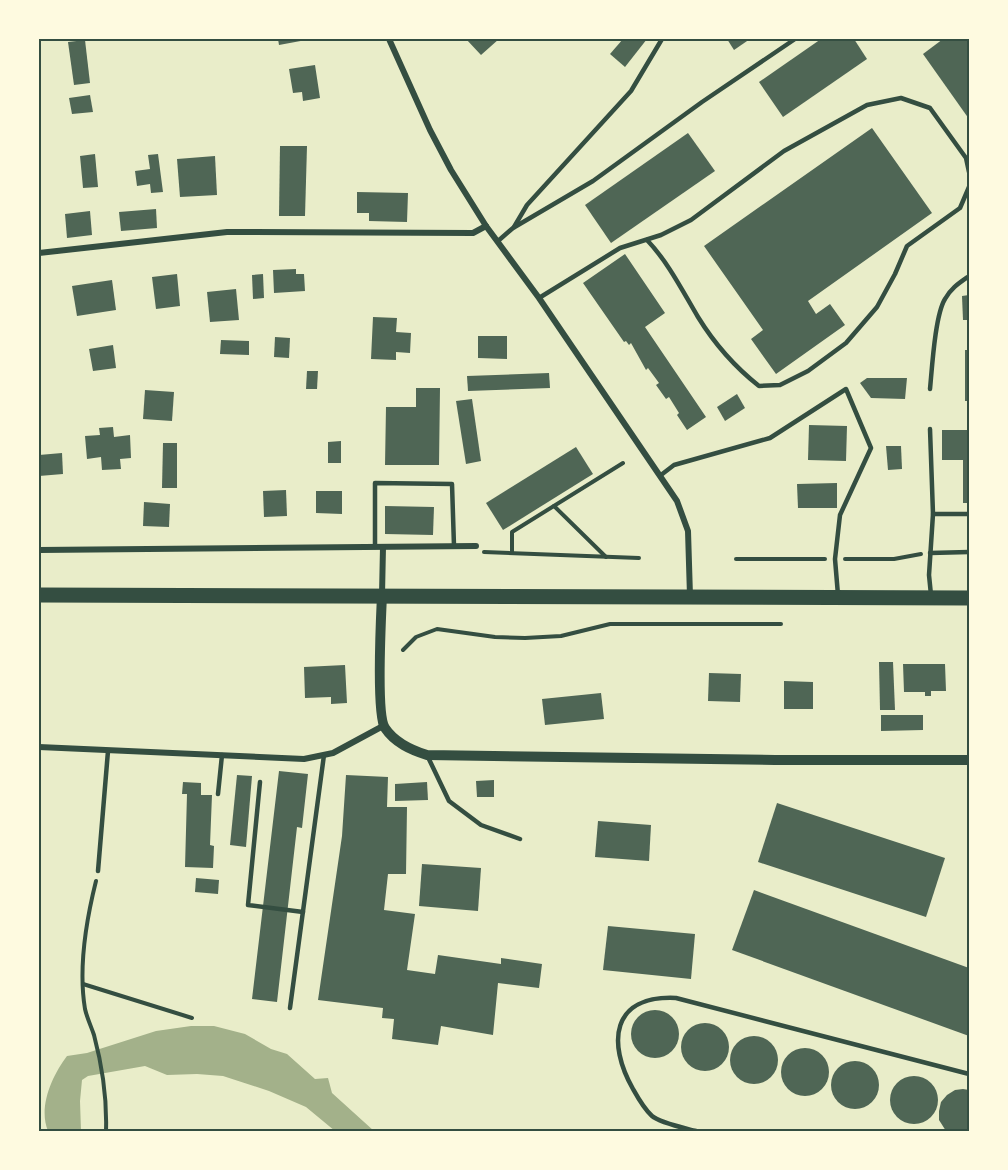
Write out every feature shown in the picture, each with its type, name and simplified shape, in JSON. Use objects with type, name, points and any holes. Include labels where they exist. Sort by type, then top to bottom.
[{"type":"main road","points":[[39,595],[969,598]]},
{"type":"street","points":[[389,39],[446,160],[486,226],[539,298],[677,501],[688,531],[690,597]]},
{"type":"street","points":[[39,253],[227,232],[473,233],[486,226]]},
{"type":"street","points":[[39,550],[476,546]]},
{"type":"street","points":[[383,547],[380,670],[383,726],[395,740],[414,751],[427,755],[707,760],[969,760]]},
{"type":"street","points":[[39,747],[304,759],[333,753],[383,726]]},
{"type":"lane","points":[[513,228],[527,206],[631,91],[662,39]]},
{"type":"lane","points":[[498,241],[513,228],[534,218],[593,181],[702,102],[795,39]]},
{"type":"lane","points":[[539,298],[620,248],[661,235],[691,220],[784,151],[867,105],[901,98],[930,108],[966,159],[969,172]]},
{"type":"lane","points":[[960,208],[969,187]]},
{"type":"lane","points":[[646,240],[657,250],[699,318],[738,370],[759,386],[780,385],[808,371],[846,343],[877,307],[907,246],[960,208],[969,206]]},
{"type":"lane","points":[[930,389],[936,334],[943,301],[954,286],[969,276]]},
{"type":"lane","points":[[661,475],[674,465],[770,438],[846,389],[871,448],[840,515],[835,559],[838,597]]},
{"type":"lane","points":[[930,429],[933,514],[930,553],[931,598]]},
{"type":"lane","points":[[375,547],[375,483],[452,484],[454,546]]},
{"type":"lane","points":[[933,514],[969,514]]},
{"type":"lane","points":[[930,553],[969,552]]},
{"type":"lane","points":[[99,871],[108,751]]},
{"type":"lane","points":[[218,794],[222,755]]},
{"type":"lane","points":[[290,1008],[324,755]]},
{"type":"lane","points":[[427,755],[448,801],[482,825],[520,839]]},
{"type":"lane","points":[[260,782],[248,905],[303,912]]},
{"type":"lane","points":[[696,1131],[653,1117],[639,1100],[626,1076],[616,1044],[618,1031],[623,1019],[633,1008],[645,1001],[662,997],[676,998],[969,1074]]},
{"type":"path","points":[[512,552],[512,532],[623,463]]},
{"type":"path","points":[[554,506],[606,557]]},
{"type":"path","points":[[476,546],[484,552],[639,558]]},
{"type":"path","points":[[894,559],[930,553]]},
{"type":"path","points":[[541,561],[548,555]]},
{"type":"path","points":[[736,559],[749,560]]},
{"type":"path","points":[[403,650],[416,637],[437,629],[516,638],[561,636],[610,624],[781,624]]},
{"type":"path","points":[[516,638],[517,630]]},
{"type":"path","points":[[99,871],[87,921],[83,984],[85,1010],[94,1036],[104,1088],[106,1131]]},
{"type":"path","points":[[83,984],[192,1018]]},
{"type":"shaded area","points":[[191,1026],[214,1026],[245,1034],[271,1049],[287,1054],[315,1079],[328,1078],[332,1093],[374,1131],[335,1131],[306,1107],[269,1091],[223,1076],[167,1075],[145,1066],[88,1076],[82,1080],[81,1131],[48,1131],[45,1112],[48,1092],[67,1056],[87,1053],[156,1031]]},
{"type":"building","points":[[278,39],[305,39],[306,40],[279,45]]},
{"type":"building","points":[[466,39],[499,39],[481,55]]},
{"type":"building","points":[[623,39],[647,39],[625,67],[610,54]]},
{"type":"building","points":[[727,39],[750,39],[734,50]]},
{"type":"building","points":[[821,39],[854,39],[867,59],[783,117],[759,82]]},
{"type":"building","points":[[943,39],[969,39],[969,119],[923,54]]},
{"type":"building","points":[[85,40],[90,83],[74,85],[68,42]]},
{"type":"building","points":[[315,65],[320,98],[303,101],[302,92],[293,93],[289,69]]},
{"type":"building","points":[[90,95],[93,112],[72,114],[69,98]]},
{"type":"building","points":[[872,128],[932,213],[808,301],[816,314],[830,304],[845,325],[776,374],[751,339],[763,330],[704,246]]},
{"type":"building","points":[[688,133],[715,171],[611,243],[585,205]]},
{"type":"building","points":[[280,146],[307,146],[305,216],[279,216]]},
{"type":"building","points":[[95,154],[98,187],[83,188],[80,156]]},
{"type":"building","points":[[158,154],[163,192],[151,193],[150,184],[137,186],[135,171],[150,169],[148,155]]},
{"type":"building","points":[[215,156],[217,195],[180,197],[177,159]]},
{"type":"building","points":[[357,192],[408,193],[407,222],[369,221],[369,213],[357,213]]},
{"type":"building","points":[[156,209],[157,228],[121,231],[119,212]]},
{"type":"building","points":[[90,211],[92,235],[67,238],[65,214]]},
{"type":"building","points":[[625,254],[665,313],[645,327],[706,417],[687,430],[669,397],[666,399],[656,385],[659,383],[648,368],[646,370],[631,343],[629,345],[626,341],[624,342],[583,283]]},
{"type":"building","points":[[296,269],[296,274],[304,274],[305,291],[274,293],[273,270]]},
{"type":"building","points":[[177,274],[180,306],[156,309],[152,277]]},
{"type":"building","points":[[263,274],[264,298],[253,299],[252,275]]},
{"type":"building","points":[[112,280],[116,310],[77,316],[72,286]]},
{"type":"building","points":[[236,289],[239,320],[210,322],[207,292]]},
{"type":"building","points":[[969,295],[969,320],[963,320],[962,296]]},
{"type":"building","points":[[373,317],[397,318],[396,332],[411,333],[410,353],[396,352],[396,360],[371,359]]},
{"type":"building","points":[[478,336],[507,336],[507,359],[478,358]]},
{"type":"building","points":[[275,337],[290,338],[289,358],[274,357]]},
{"type":"building","points":[[221,340],[249,341],[249,355],[220,354]]},
{"type":"building","points":[[113,345],[116,368],[93,371],[89,349]]},
{"type":"building","points":[[965,350],[969,350],[969,401],[965,401]]},
{"type":"building","points":[[307,371],[318,371],[317,389],[306,389]]},
{"type":"building","points":[[549,373],[550,388],[468,391],[467,376]]},
{"type":"building","points":[[867,378],[907,378],[905,399],[871,398],[860,383]]},
{"type":"building","points":[[416,388],[440,388],[439,465],[385,465],[386,407],[416,407]]},
{"type":"building","points":[[145,390],[174,392],[172,421],[143,419]]},
{"type":"building","points":[[737,394],[745,408],[725,421],[717,407]]},
{"type":"building","points":[[472,399],[481,461],[466,464],[456,401]]},
{"type":"building","points":[[809,425],[847,426],[846,461],[808,460]]},
{"type":"building","points":[[113,427],[114,437],[130,435],[131,458],[120,459],[121,469],[102,470],[101,457],[87,459],[85,436],[100,435],[99,428]]},
{"type":"building","points":[[942,430],[969,430],[969,503],[963,503],[963,460],[942,460]]},
{"type":"building","points":[[341,441],[341,463],[328,463],[328,442]]},
{"type":"building","points":[[163,443],[177,443],[177,488],[162,488]]},
{"type":"building","points":[[886,446],[901,446],[902,469],[888,470]]},
{"type":"building","points":[[576,447],[593,474],[503,530],[486,503]]},
{"type":"building","points":[[62,453],[63,474],[39,476],[39,455]]},
{"type":"building","points":[[837,483],[837,508],[798,508],[797,484]]},
{"type":"building","points":[[286,490],[287,516],[264,517],[263,491]]},
{"type":"building","points":[[316,491],[342,491],[342,514],[316,513]]},
{"type":"building","points":[[144,502],[170,504],[169,527],[143,526]]},
{"type":"building","points":[[385,506],[434,507],[433,535],[385,534]]},
{"type":"building","points":[[879,662],[893,662],[895,710],[880,710]]},
{"type":"building","points":[[903,664],[945,664],[946,691],[931,691],[931,696],[925,696],[925,692],[904,692]]},
{"type":"building","points":[[345,665],[347,703],[331,704],[331,697],[305,698],[304,667]]},
{"type":"building","points":[[709,673],[741,674],[740,702],[708,701]]},
{"type":"building","points":[[784,681],[813,682],[813,709],[784,709]]},
{"type":"building","points":[[601,693],[604,719],[545,725],[542,699]]},
{"type":"building","points":[[881,715],[923,715],[923,730],[881,731]]},
{"type":"building","points":[[279,771],[308,774],[302,828],[297,827],[277,1002],[252,999]]},
{"type":"building","points":[[237,775],[252,776],[246,847],[230,845]]},
{"type":"building","points":[[346,775],[388,777],[387,807],[407,807],[406,874],[388,874],[384,910],[415,914],[407,970],[435,974],[438,955],[501,964],[501,958],[542,964],[539,988],[498,983],[493,1035],[441,1026],[438,1045],[392,1039],[394,1019],[382,1018],[383,1008],[318,1000],[342,836]]},
{"type":"building","points":[[494,780],[494,797],[477,797],[476,781]]},
{"type":"building","points":[[183,782],[201,783],[201,795],[212,795],[210,845],[214,846],[213,868],[185,867],[187,794],[182,794]]},
{"type":"building","points":[[427,782],[428,800],[395,801],[395,784]]},
{"type":"building","points":[[777,803],[945,858],[926,917],[758,862]]},
{"type":"building","points":[[598,821],[651,825],[649,861],[595,857]]},
{"type":"building","points":[[422,864],[481,868],[478,911],[419,906]]},
{"type":"building","points":[[196,878],[219,880],[218,894],[195,892]]},
{"type":"building","points":[[754,890],[969,968],[969,1036],[732,950]]},
{"type":"building","points":[[608,926],[695,934],[691,979],[603,970]]},
{"type":"building","points":[[650,1010],[660,1010],[672,1017],[679,1029],[679,1039],[672,1051],[660,1058],[650,1058],[635,1047],[631,1039],[631,1029],[642,1014]]},
{"type":"building","points":[[700,1023],[710,1023],[722,1030],[729,1042],[729,1052],[722,1064],[710,1071],[700,1071],[685,1060],[681,1052],[681,1042],[692,1027]]},
{"type":"building","points":[[749,1036],[759,1036],[771,1043],[778,1055],[778,1065],[771,1077],[759,1084],[749,1084],[734,1073],[730,1065],[730,1055],[741,1040]]},
{"type":"building","points":[[800,1048],[810,1048],[822,1055],[829,1067],[829,1077],[822,1089],[810,1096],[800,1096],[785,1085],[781,1077],[781,1067],[792,1052]]},
{"type":"building","points":[[850,1061],[860,1061],[872,1068],[879,1080],[879,1090],[872,1102],[860,1109],[850,1109],[835,1098],[831,1090],[831,1080],[842,1065]]},
{"type":"building","points":[[909,1076],[919,1076],[931,1083],[938,1095],[938,1105],[931,1117],[919,1124],[909,1124],[894,1113],[890,1105],[890,1095],[901,1080]]},
{"type":"building","points":[[955,1090],[969,1090],[969,1131],[946,1131],[939,1120],[941,1102]]}]
